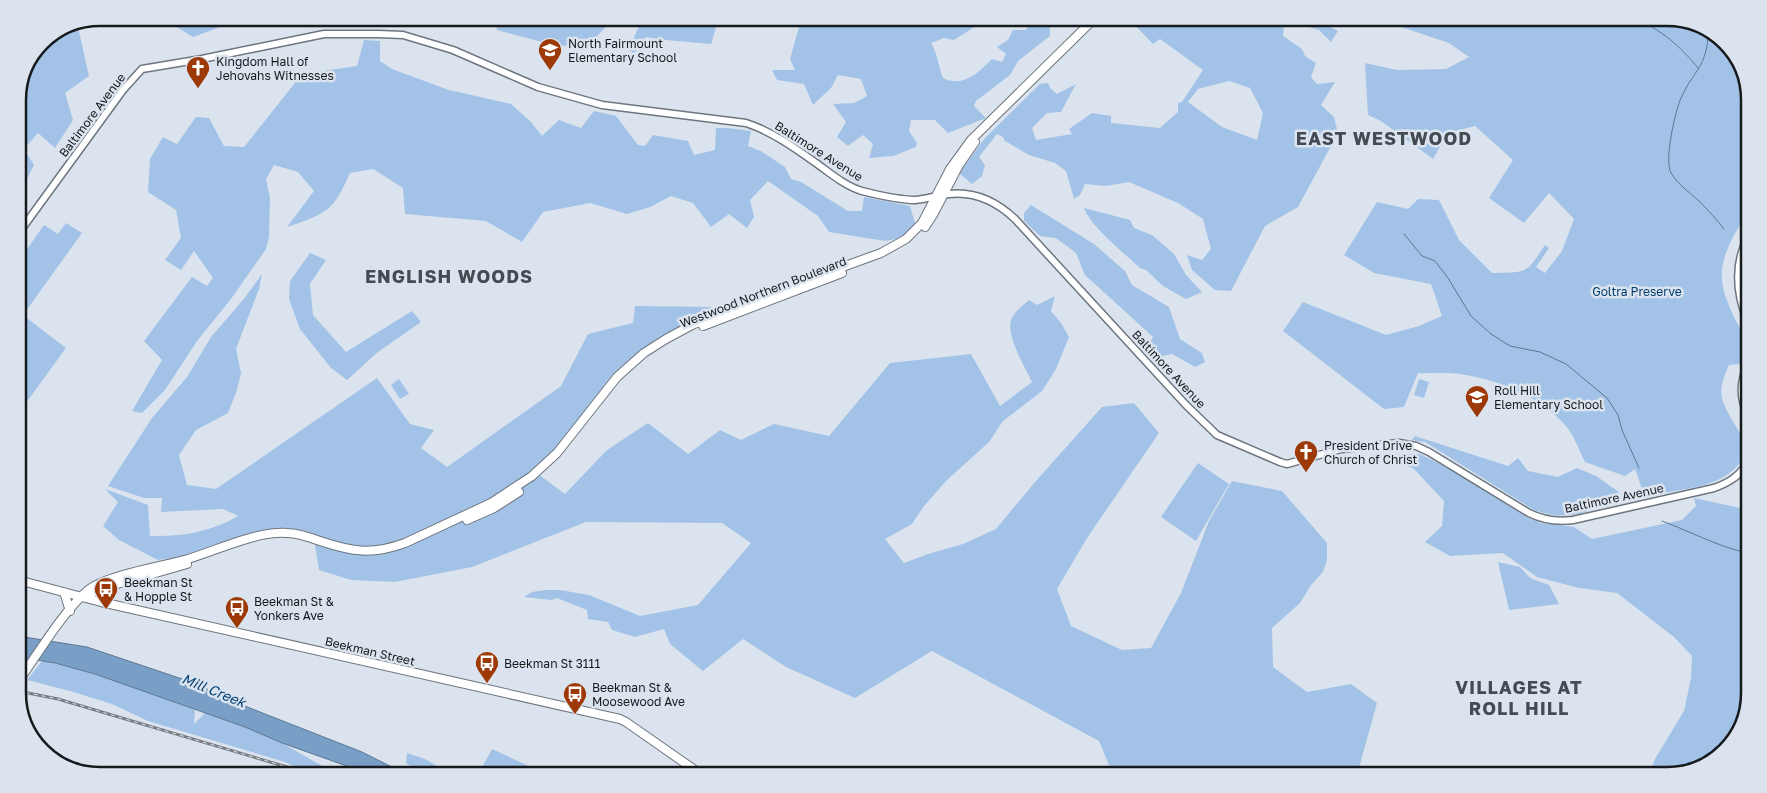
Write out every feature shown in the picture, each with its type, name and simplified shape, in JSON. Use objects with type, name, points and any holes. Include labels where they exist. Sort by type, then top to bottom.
[{"type":"main road","name":"Westwood Northern Boulevard","points":[[82,597],[107,587],[178,567],[263,539],[293,538],[352,554],[372,556],[391,553],[494,508],[518,493],[550,468],[574,441],[614,387],[632,369],[659,348],[692,330],[895,252],[920,233],[934,213],[950,170],[971,140],[1087,26]]},
{"type":"main road","name":"Westwood Northern Boulevard","points":[[82,597],[95,586],[118,577],[188,559],[276,532],[303,535],[355,551],[370,552],[388,549],[491,503],[519,486],[557,454],[607,388],[628,366],[644,353],[677,332],[757,298],[870,258],[906,239],[922,223],[966,153],[986,131],[1094,26]]},
{"type":"main road","name":"Beekman Street","points":[[26,582],[105,603],[620,719],[689,767]]},
{"type":"main road","points":[[105,603],[104,593],[107,587]]},
{"type":"main road","points":[[64,592],[70,608]]},
{"type":"main road","points":[[26,671],[70,608],[82,597]]},
{"type":"street","name":"Baltimore Avenue","points":[[26,223],[139,70],[324,34],[404,35],[453,50],[538,87],[602,105],[746,123],[766,131],[841,181],[861,191],[908,199],[959,194],[984,198],[1004,209],[1186,405],[1217,435],[1287,464],[1340,448],[1407,444],[1429,452],[1529,513],[1544,519],[1559,521],[1573,520],[1714,488],[1729,482],[1741,471]]},
{"type":"street","points":[[950,180],[959,194]]},
{"type":"street","points":[[1741,253],[1737,274],[1741,305]]},
{"type":"green space","points":[[175,26],[223,26],[193,37]]},
{"type":"green space","points":[[497,26],[607,26],[587,47],[553,45],[497,30]]},
{"type":"green space","points":[[639,26],[717,26],[711,44],[646,37],[634,54],[629,50]]},
{"type":"green space","points":[[976,26],[954,40],[944,38],[931,43],[943,78],[950,81],[970,78],[992,59],[1002,62],[1006,54],[997,47],[1008,40],[1013,30],[1026,30],[1028,26],[1050,26],[1050,36],[1018,61],[1010,75],[976,101],[974,106],[986,118],[948,133],[935,120],[911,120],[909,131],[917,143],[916,147],[893,156],[869,158],[873,144],[863,135],[848,146],[837,137],[846,122],[833,104],[854,103],[867,96],[861,79],[838,75],[831,88],[813,105],[804,84],[777,80],[772,70],[795,70],[790,59],[799,27]]},
{"type":"green space","points":[[1136,26],[1284,26],[1283,36],[1302,49],[1305,56],[1316,63],[1311,77],[1317,84],[1335,82],[1321,105],[1334,117],[1338,133],[1298,207],[1265,226],[1231,291],[1215,290],[1192,270],[1187,255],[1202,260],[1211,249],[1203,219],[1178,203],[1129,182],[1106,186],[1085,184],[1080,195],[1074,199],[1066,171],[1055,163],[1029,155],[997,134],[979,157],[985,165],[982,176],[972,184],[960,174],[985,138],[1040,84],[1048,83],[1050,88],[1057,94],[1076,84],[1061,112],[1047,113],[1032,128],[1036,140],[1072,134],[1069,129],[1092,113],[1111,116],[1111,123],[1160,128],[1178,112],[1178,103],[1182,102],[1203,70],[1160,39],[1153,44]],"holes":[[[1229,81],[1250,88],[1263,113],[1257,140],[1222,127],[1188,102],[1198,89]]]},
{"type":"green space","points":[[1306,26],[1327,26],[1338,31],[1331,42],[1319,30]]},
{"type":"green space","name":"Goltra Preserve","points":[[1398,26],[1667,26],[1681,28],[1704,36],[1716,45],[1728,59],[1737,76],[1741,95],[1741,224],[1727,252],[1722,270],[1722,278],[1725,295],[1741,329],[1741,361],[1739,364],[1729,365],[1721,390],[1724,404],[1741,435],[1741,461],[1726,476],[1705,485],[1645,497],[1635,469],[1625,476],[1585,462],[1574,438],[1565,425],[1543,405],[1517,390],[1489,380],[1460,374],[1418,373],[1404,407],[1384,409],[1283,331],[1303,302],[1386,335],[1419,326],[1442,316],[1431,284],[1374,273],[1344,255],[1377,202],[1408,209],[1418,199],[1439,200],[1459,240],[1492,273],[1519,272],[1524,270],[1529,267],[1545,245],[1549,248],[1536,267],[1545,273],[1562,251],[1574,219],[1549,193],[1524,223],[1489,198],[1513,160],[1475,126],[1448,133],[1433,159],[1381,121],[1368,115],[1365,63],[1397,70],[1446,69],[1469,57],[1449,43]]},
{"type":"green space","points":[[79,30],[89,76],[65,93],[73,120],[55,148],[38,133],[26,147],[26,95],[32,72],[48,48],[59,39]]},
{"type":"green space","points":[[364,40],[380,41],[380,61],[392,69],[449,90],[511,104],[531,122],[542,136],[559,120],[581,128],[594,111],[616,116],[638,145],[645,146],[653,135],[688,141],[694,155],[715,150],[716,128],[751,131],[748,146],[761,151],[785,167],[791,179],[801,182],[848,211],[862,211],[864,197],[910,206],[915,223],[906,237],[885,241],[829,232],[818,216],[768,181],[750,200],[754,217],[747,228],[729,214],[711,227],[693,203],[671,196],[650,207],[627,214],[590,203],[543,212],[522,242],[486,221],[405,214],[403,188],[373,169],[350,173],[339,195],[330,207],[316,216],[287,227],[314,191],[298,172],[274,165],[266,179],[270,198],[269,237],[266,249],[231,299],[197,341],[165,390],[142,413],[132,411],[162,360],[144,341],[192,277],[207,286],[213,278],[194,251],[181,270],[165,260],[181,238],[176,210],[148,192],[150,159],[163,137],[177,144],[196,117],[209,118],[224,146],[244,147],[302,74],[357,66]]},
{"type":"green space","points":[[26,152],[34,165],[26,181]]},
{"type":"green space","points":[[1031,205],[1094,244],[1125,271],[1132,285],[1169,307],[1180,339],[1202,353],[1205,362],[1195,367],[1172,354],[1152,358],[1145,351],[1153,337],[1085,275],[1076,253],[1056,238],[1040,236],[1024,221],[1024,213]]},
{"type":"green space","points":[[1084,208],[1130,220],[1134,228],[1152,235],[1174,254],[1186,275],[1202,292],[1186,299],[1163,286],[1109,240],[1093,223]]},
{"type":"green space","points":[[66,223],[82,233],[26,311],[26,251],[44,225],[58,234]]},
{"type":"green space","points":[[310,253],[326,260],[310,284],[313,315],[346,352],[412,311],[421,322],[378,352],[347,380],[331,368],[300,329],[289,299],[290,281]]},
{"type":"green space","points":[[262,274],[259,289],[236,349],[241,373],[228,413],[196,430],[179,455],[187,485],[216,489],[377,378],[410,424],[434,430],[421,448],[447,467],[561,386],[588,334],[633,323],[635,306],[717,307],[708,314],[686,323],[655,340],[623,365],[608,380],[555,450],[534,471],[565,494],[607,450],[648,423],[688,454],[720,430],[741,440],[774,424],[829,436],[890,363],[971,354],[1000,406],[1032,382],[1014,343],[1010,327],[1011,320],[1017,311],[1029,300],[1037,305],[1055,296],[1051,311],[1069,337],[1056,369],[1042,391],[1003,421],[989,442],[946,481],[924,506],[912,524],[885,539],[904,563],[963,544],[996,529],[1102,407],[1134,403],[1159,433],[1087,538],[1057,589],[1071,626],[1122,650],[1151,648],[1181,593],[1209,521],[1232,481],[1282,491],[1327,543],[1327,560],[1323,572],[1311,585],[1300,603],[1272,628],[1273,667],[1307,692],[1351,684],[1377,703],[1359,767],[1110,767],[1099,741],[932,651],[855,698],[786,667],[743,639],[703,671],[670,644],[664,629],[635,637],[612,630],[608,622],[588,619],[587,610],[557,598],[551,600],[524,597],[532,592],[560,590],[589,595],[640,616],[698,605],[751,543],[722,523],[586,522],[472,567],[395,582],[351,580],[319,570],[313,533],[278,528],[260,531],[182,556],[158,560],[119,540],[103,526],[118,502],[105,489],[148,505],[150,536],[173,536],[207,530],[238,516],[223,509],[161,512],[162,498],[144,498],[108,486],[152,418],[187,377],[211,337],[243,300]]},
{"type":"green space","points":[[26,317],[66,348],[26,403]]},
{"type":"green space","points":[[399,379],[409,394],[400,399],[391,385]]},
{"type":"green space","points":[[1419,379],[1429,382],[1424,398],[1414,395]]},
{"type":"green space","points":[[1415,436],[1508,466],[1518,458],[1528,471],[1558,477],[1577,468],[1596,476],[1619,492],[1589,511],[1569,515],[1547,514],[1534,510],[1425,442],[1412,440]]},
{"type":"green space","points":[[1420,454],[1452,470],[1528,518],[1541,523],[1574,527],[1592,539],[1682,520],[1696,506],[1694,498],[1741,508],[1741,693],[1735,721],[1722,742],[1708,754],[1695,761],[1676,766],[1652,767],[1684,711],[1691,678],[1692,656],[1674,637],[1617,593],[1579,588],[1537,577],[1503,553],[1450,556],[1425,542],[1442,526],[1444,501],[1413,468],[1372,456]]},
{"type":"green space","points":[[1198,463],[1229,484],[1196,541],[1161,517]]},
{"type":"green space","points":[[1498,562],[1520,567],[1530,578],[1549,585],[1559,604],[1509,610]]},
{"type":"green space","points":[[42,661],[100,675],[195,710],[194,724],[205,713],[282,743],[324,767],[296,767],[148,721],[112,704],[27,680]]},
{"type":"green space","points":[[492,749],[531,767],[482,767]]},
{"type":"green space","points":[[407,753],[425,759],[438,767],[412,767],[406,763]]},
{"type":"shaded area","points":[[26,637],[87,647],[203,686],[214,694],[362,752],[392,767],[350,767],[282,743],[245,727],[95,674],[55,663],[26,658]]},
{"type":"waterway","points":[[1649,26],[1670,39],[1699,69]]},
{"type":"waterway","points":[[1707,39],[1703,61],[1681,98],[1676,114],[1671,136],[1669,167],[1678,182],[1704,206],[1724,229]]},
{"type":"waterway","points":[[1404,234],[1422,256],[1435,261],[1448,278],[1471,316],[1491,334],[1510,346],[1540,352],[1566,364],[1607,398],[1618,415],[1622,430],[1639,468]]},
{"type":"waterway","points":[[1662,521],[1712,542],[1741,551]]},
{"type":"railway","points":[[26,693],[58,699],[287,767]]},
{"type":"place","name":"North Fairmount Elementary School","points":[[550,71]]},
{"type":"place","name":"Kingdom Hall of Jehovahs Witnesses","points":[[198,89]]},
{"type":"place","name":"Roll Hill Elementary School","points":[[1477,418]]},
{"type":"place","name":"President Drive Church of Christ","points":[[1306,473]]},
{"type":"place","name":"Beekman St & Hopple St","points":[[106,610]]},
{"type":"place","name":"Beekman St & Yonkers Ave","points":[[237,629]]},
{"type":"place","name":"Beekman St 3111","points":[[487,684]]},
{"type":"place","name":"Beekman St & Moosewood Ave","points":[[575,715]]},
{"type":"district","name":"EAST WESTWOOD","points":[[1384,138]]},
{"type":"district","name":"ENGLISH WOODS","points":[[449,276]]},
{"type":"district","name":"VILLAGES AT ROLL HILL","points":[[1519,698]]},
{"type":"water label","name":"Mill Creek","points":[[214,690]]}]
